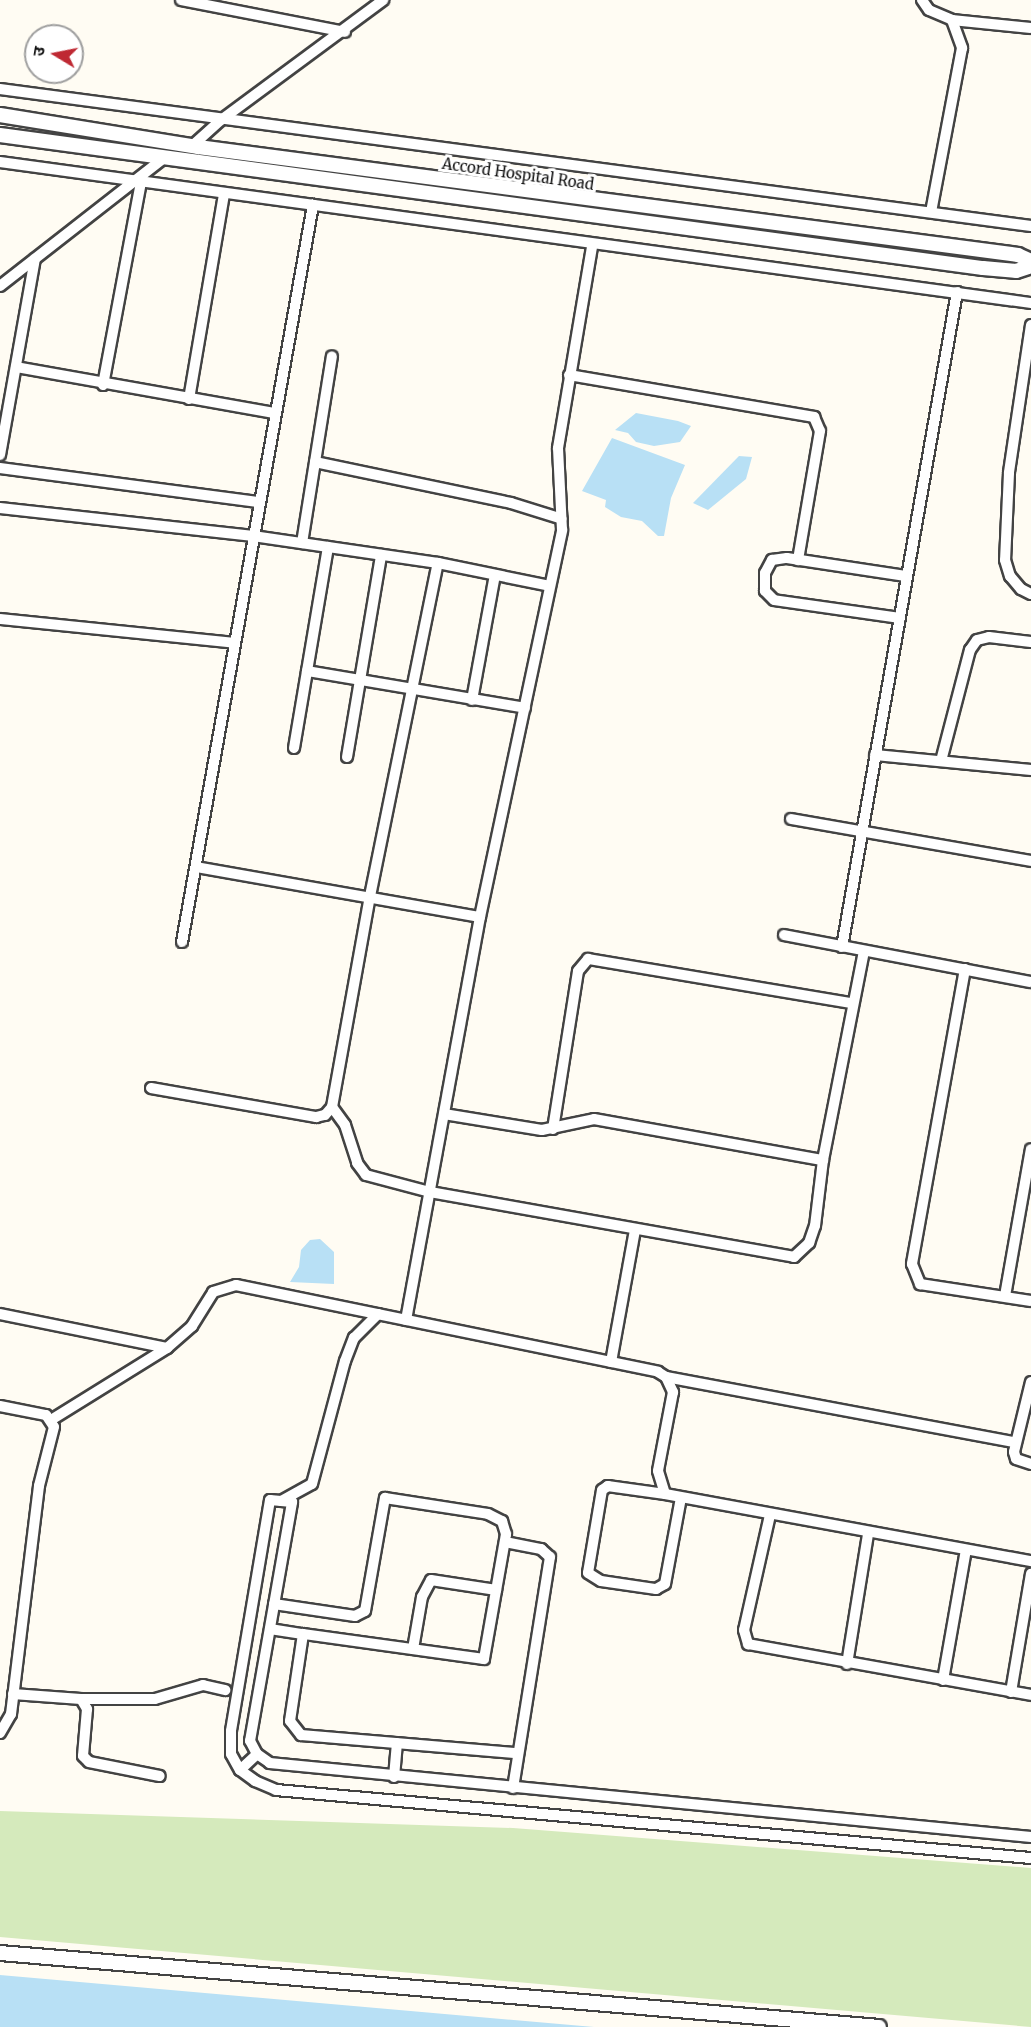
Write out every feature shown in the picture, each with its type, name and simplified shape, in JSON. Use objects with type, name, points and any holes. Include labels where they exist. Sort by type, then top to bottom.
[{"type":"street","points":[[181,0],[345,32]]},
{"type":"street","points":[[192,146],[220,120],[345,32],[383,0]]},
{"type":"street","points":[[922,0],[929,10],[952,20],[1031,28]]},
{"type":"street","points":[[931,212],[961,60],[961,36],[952,20]]},
{"type":"street","points":[[0,89],[1031,226]]},
{"type":"street","name":"Accord Hospital Road","points":[[0,115],[192,146],[1018,255],[1031,261]]},
{"type":"street","points":[[0,135],[983,268],[1016,271],[1031,266]]},
{"type":"street","points":[[0,286],[139,181],[164,158]]},
{"type":"street","points":[[0,162],[592,246],[1031,303]]},
{"type":"street","points":[[103,385],[139,181]]},
{"type":"street","points":[[189,399],[224,194]]},
{"type":"street","points":[[183,942],[258,502],[313,205]]},
{"type":"street","points":[[406,1320],[480,917],[525,708],[562,519],[558,448],[592,246]]},
{"type":"street","points":[[0,455],[35,259]]},
{"type":"street","points":[[842,947],[957,292]]},
{"type":"street","points":[[1031,325],[1008,473],[1005,560],[1010,576],[1021,589],[1031,594]]},
{"type":"street","points":[[302,543],[332,356]]},
{"type":"street","points":[[16,367],[103,385],[275,413]]},
{"type":"street","points":[[569,375],[814,417],[820,431],[798,560]]},
{"type":"street","points":[[315,462],[511,503],[562,519]]},
{"type":"street","points":[[0,468],[258,502]]},
{"type":"street","points":[[0,508],[253,536],[438,563],[550,586]]},
{"type":"street","points":[[294,748],[328,547]]},
{"type":"street","points":[[347,757],[362,681],[381,555]]},
{"type":"street","points":[[900,618],[768,597],[764,582],[771,560],[798,560],[906,576]]},
{"type":"street","points":[[151,1088],[316,1118],[332,1107],[370,896],[415,689],[438,563]]},
{"type":"street","points":[[472,700],[495,575]]},
{"type":"street","points":[[0,619],[235,644]]},
{"type":"street","points":[[941,761],[970,650],[977,640],[988,637],[1031,642]]},
{"type":"street","points":[[307,671],[525,708]]},
{"type":"street","points":[[875,755],[1031,770]]},
{"type":"street","points":[[790,819],[1031,861]]},
{"type":"street","points":[[196,867],[480,917]]},
{"type":"street","points":[[784,935],[1031,982]]},
{"type":"street","points":[[332,1107],[345,1125],[357,1163],[366,1174],[430,1192],[794,1257],[809,1243],[815,1226],[823,1160],[864,951]]},
{"type":"street","points":[[554,1129],[578,971],[588,959],[852,1003]]},
{"type":"street","points":[[965,969],[912,1264],[921,1284],[1031,1301]]},
{"type":"street","points":[[444,1114],[532,1130],[554,1129],[594,1119],[823,1160]]},
{"type":"street","points":[[1005,1296],[1031,1149]]},
{"type":"street","points":[[611,1362],[635,1230]]},
{"type":"street","points":[[51,1420],[167,1348],[192,1326],[209,1297],[223,1286],[236,1285],[611,1362],[666,1377],[1014,1442]]},
{"type":"street","points":[[0,1314],[167,1348]]},
{"type":"street","points":[[378,1314],[354,1338],[345,1361],[312,1484],[281,1501],[231,1731],[231,1754],[240,1770],[276,1790],[1031,1858]]},
{"type":"street","points":[[665,1494],[658,1472],[673,1392],[666,1377]]},
{"type":"street","points":[[1031,1382],[1014,1442],[1016,1458],[1031,1464]]},
{"type":"street","points":[[0,1406],[39,1413],[51,1420],[54,1426],[39,1486],[11,1714],[0,1733]]},
{"type":"street","points":[[681,1498],[664,1584],[656,1589],[601,1581],[588,1573],[602,1490],[608,1486],[665,1494],[868,1534],[1031,1561]]},
{"type":"street","points":[[270,1629],[484,1659],[505,1542],[502,1521],[488,1514],[385,1498],[365,1611],[355,1616],[274,1604]]},
{"type":"street","points":[[281,1501],[274,1604],[250,1741],[257,1754],[270,1763],[296,1768],[1031,1837]]},
{"type":"street","points":[[770,1515],[744,1637],[758,1649],[1031,1695]]},
{"type":"street","points":[[847,1664],[868,1534]]},
{"type":"street","points":[[505,1542],[541,1549],[550,1557],[513,1788]]},
{"type":"street","points":[[943,1680],[966,1550]]},
{"type":"street","points":[[1011,1692],[1031,1574]]},
{"type":"street","points":[[413,1649],[422,1597],[431,1580],[496,1590]]},
{"type":"street","points":[[303,1634],[290,1721],[301,1735],[517,1753]]},
{"type":"street","points":[[13,1694],[81,1699],[155,1699],[202,1685],[225,1690]]},
{"type":"street","points":[[81,1699],[87,1709],[83,1756],[89,1762],[160,1776]]},
{"type":"street","points":[[394,1777],[397,1743]]},
{"type":"street","points":[[240,1770],[257,1754]]},
{"type":"street","points":[[0,1953],[879,2027]]},
{"type":"green space","points":[[0,1811],[513,1828],[1031,1868],[1031,2027],[0,1937]]},
{"type":"water","points":[[636,413],[678,421],[691,426],[680,442],[654,446],[636,442],[628,433],[615,430]]},
{"type":"water","points":[[612,438],[685,465],[671,498],[664,536],[658,536],[642,521],[621,517],[605,507],[606,500],[582,491]]},
{"type":"water","points":[[739,456],[752,457],[746,479],[708,510],[693,503]]},
{"type":"water","points":[[320,1239],[334,1252],[334,1284],[290,1282],[299,1267],[301,1250],[310,1240]]},
{"type":"water","points":[[0,1975],[594,2027],[0,2027]]}]
